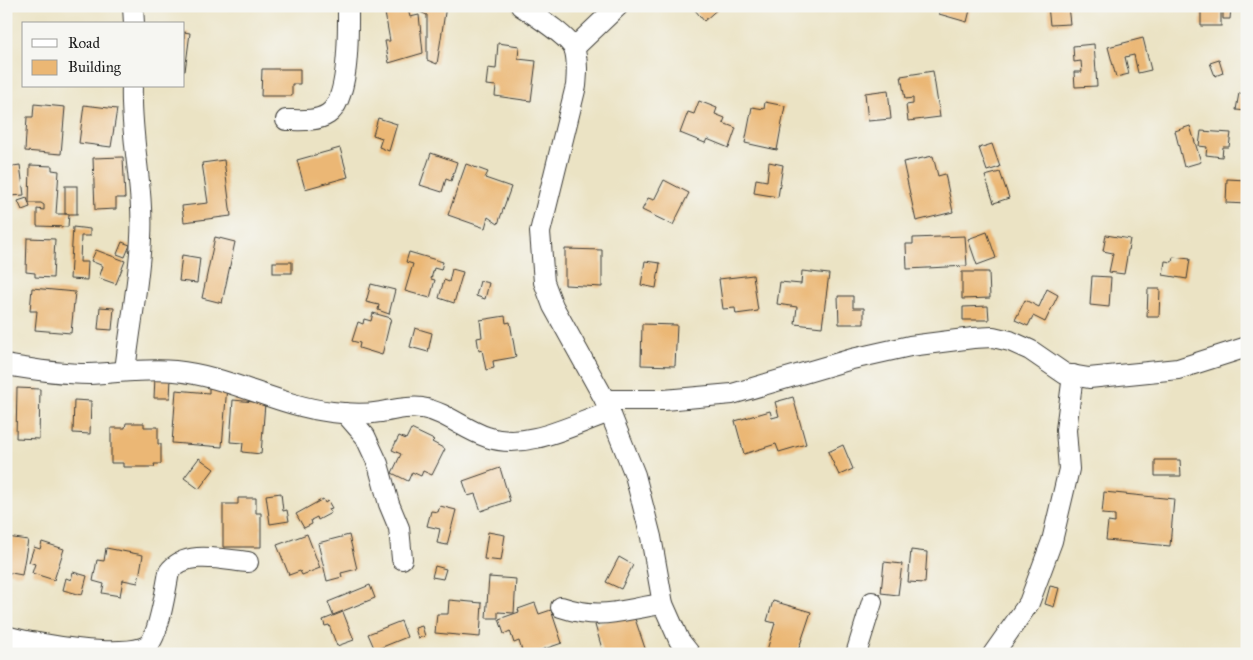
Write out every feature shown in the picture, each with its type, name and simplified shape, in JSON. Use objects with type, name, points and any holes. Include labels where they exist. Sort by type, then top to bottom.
[{"type":"street","points":[[133,6],[134,22]]},
{"type":"street","points":[[286,120],[314,120],[328,114],[337,103],[347,58],[348,6]]},
{"type":"street","points":[[521,6],[550,26],[574,48],[577,64],[576,86],[540,232],[544,282],[553,306],[608,406],[635,475],[651,537],[663,604],[690,654]]},
{"type":"street","points":[[574,48],[618,6]]},
{"type":"street","points":[[125,371],[141,239],[141,200],[131,104],[132,88]]},
{"type":"street","points":[[6,365],[58,373],[175,371],[199,374],[330,412],[345,413],[422,408],[438,412],[486,437],[503,442],[524,441],[544,436],[608,406],[732,394],[852,359],[910,346],[993,337],[1024,347],[1049,364],[1072,375],[1089,378],[1178,369],[1247,347]]},
{"type":"street","points":[[993,654],[1029,603],[1052,541],[1069,469],[1066,430],[1072,375]]},
{"type":"street","points":[[345,413],[365,436],[378,464],[389,504],[399,528],[402,559]]},
{"type":"street","points":[[6,636],[70,651],[107,653],[138,650],[148,646],[152,639],[173,567],[180,562],[203,557],[248,562]]},
{"type":"street","points":[[856,654],[872,602]]},
{"type":"street","points":[[561,607],[583,614],[602,614],[663,604]]},
{"type":"street","points":[[675,654],[676,631]]},
{"type":"building","points":[[419,6],[446,6],[437,64],[427,60],[427,15],[420,12]]},
{"type":"building","points":[[699,6],[721,6],[704,21],[695,10]]},
{"type":"building","points":[[941,6],[971,6],[967,22],[939,14]]},
{"type":"building","points":[[1048,6],[1068,6],[1070,24],[1050,25]]},
{"type":"building","points":[[1201,7],[1221,7],[1221,26],[1201,26]]},
{"type":"building","points":[[1223,7],[1231,7],[1230,19],[1223,19]]},
{"type":"building","points":[[408,9],[410,17],[419,15],[423,53],[389,63],[385,41],[390,41],[385,13]]},
{"type":"building","points":[[185,32],[190,33],[185,71]]},
{"type":"building","points":[[1143,38],[1151,70],[1138,73],[1134,55],[1125,57],[1129,74],[1116,77],[1108,47]]},
{"type":"building","points":[[498,43],[519,46],[518,59],[536,61],[531,101],[495,96],[496,86],[486,85],[488,68],[496,69]]},
{"type":"building","points":[[1094,44],[1097,86],[1075,87],[1074,72],[1082,72],[1081,61],[1074,62],[1073,46]]},
{"type":"building","points":[[1219,60],[1223,73],[1215,76],[1210,63]]},
{"type":"building","points":[[262,69],[300,69],[300,84],[292,84],[292,96],[261,96]]},
{"type":"building","points":[[933,71],[940,117],[908,121],[906,105],[913,104],[913,98],[905,99],[901,76]]},
{"type":"building","points":[[888,90],[891,119],[868,121],[865,93]]},
{"type":"building","points":[[1239,93],[1247,94],[1247,111],[1236,110]]},
{"type":"building","points":[[699,101],[717,108],[715,114],[725,118],[723,123],[736,128],[729,148],[707,139],[705,143],[680,133],[688,112],[694,114]]},
{"type":"building","points":[[765,102],[785,106],[777,150],[745,143],[752,107],[764,109]]},
{"type":"building","points":[[34,104],[65,107],[61,154],[25,151],[27,117],[33,117]]},
{"type":"building","points":[[84,105],[117,109],[111,147],[79,143]]},
{"type":"building","points":[[378,118],[397,124],[389,151],[379,147],[382,138],[373,135]]},
{"type":"building","points":[[1190,126],[1201,162],[1184,167],[1175,131]]},
{"type":"building","points":[[1201,131],[1231,133],[1229,147],[1223,147],[1222,157],[1206,155],[1207,147],[1199,146]]},
{"type":"building","points":[[992,144],[1000,167],[987,171],[979,148]]},
{"type":"building","points":[[340,148],[348,177],[305,189],[297,160]]},
{"type":"building","points":[[431,153],[457,162],[451,181],[446,179],[442,192],[420,185]]},
{"type":"building","points":[[933,156],[938,176],[945,174],[953,212],[916,221],[903,162]]},
{"type":"building","points":[[123,157],[125,198],[116,198],[116,209],[95,210],[93,158]]},
{"type":"building","points":[[224,160],[231,216],[184,222],[182,206],[208,203],[202,163]]},
{"type":"building","points":[[769,162],[783,165],[778,197],[754,193],[756,179],[767,181]]},
{"type":"building","points":[[466,164],[488,172],[485,178],[511,187],[498,224],[488,217],[485,228],[448,215]]},
{"type":"building","points":[[20,165],[24,195],[10,196],[7,167]]},
{"type":"building","points":[[30,165],[52,166],[52,170],[59,171],[56,214],[69,214],[68,227],[37,226],[37,209],[44,210],[44,205],[41,203],[29,203]]},
{"type":"building","points":[[1000,172],[1009,198],[994,203],[985,176]]},
{"type":"building","points":[[1227,179],[1247,180],[1247,204],[1226,203]]},
{"type":"building","points":[[664,180],[689,193],[673,225],[642,210],[648,198],[654,200]]},
{"type":"building","points":[[65,186],[77,186],[77,214],[65,214]]},
{"type":"building","points":[[27,198],[30,207],[22,210],[18,201]]},
{"type":"building","points":[[73,227],[90,229],[90,236],[81,236],[80,262],[88,262],[87,280],[70,279]]},
{"type":"building","points":[[987,232],[996,258],[977,265],[968,239]]},
{"type":"building","points":[[1106,235],[1130,239],[1124,274],[1109,272],[1113,253],[1103,251]]},
{"type":"building","points":[[965,236],[967,266],[907,269],[906,244],[913,244],[913,238]]},
{"type":"building","points":[[215,237],[235,242],[222,303],[202,298]]},
{"type":"building","points":[[27,238],[55,239],[53,278],[35,277],[35,273],[26,272]]},
{"type":"building","points":[[122,242],[130,245],[125,257],[117,254]]},
{"type":"building","points":[[565,249],[602,250],[602,287],[565,285]]},
{"type":"building","points":[[96,250],[125,261],[116,284],[99,278],[103,266],[91,261]]},
{"type":"building","points":[[409,252],[443,262],[441,270],[434,268],[431,279],[435,280],[430,298],[405,291],[413,264],[406,262]]},
{"type":"building","points":[[182,255],[200,258],[197,283],[179,281]]},
{"type":"building","points":[[1173,257],[1190,259],[1187,279],[1163,275],[1165,261],[1172,262]]},
{"type":"building","points":[[645,261],[660,263],[656,288],[641,285]]},
{"type":"building","points":[[273,262],[292,262],[292,273],[273,273]]},
{"type":"building","points":[[452,269],[463,272],[454,303],[439,298],[444,280],[449,282]]},
{"type":"building","points":[[802,271],[829,274],[822,327],[795,324],[797,307],[777,304],[780,282],[801,284]]},
{"type":"building","points":[[962,272],[989,272],[990,298],[962,299]]},
{"type":"building","points":[[753,275],[758,311],[736,314],[735,308],[723,309],[719,279]]},
{"type":"building","points":[[1092,276],[1111,277],[1109,307],[1090,305]]},
{"type":"building","points":[[480,281],[489,283],[485,299],[476,296]]},
{"type":"building","points":[[371,284],[395,290],[389,314],[378,310],[379,305],[366,302]]},
{"type":"building","points":[[32,288],[75,292],[71,333],[35,330],[37,311],[30,311]]},
{"type":"building","points":[[1047,289],[1058,295],[1045,322],[1033,316],[1028,326],[1015,320],[1025,300],[1039,307]]},
{"type":"building","points":[[1148,289],[1160,289],[1159,317],[1147,317]]},
{"type":"building","points":[[838,296],[853,296],[853,308],[864,308],[864,324],[839,324]]},
{"type":"building","points":[[988,306],[989,320],[963,320],[963,307]]},
{"type":"building","points":[[100,307],[114,308],[112,330],[98,329]]},
{"type":"building","points":[[373,313],[391,318],[382,355],[359,348],[360,343],[352,341],[358,322],[363,324],[364,319],[371,321]]},
{"type":"building","points":[[505,316],[506,323],[510,322],[516,357],[493,361],[494,368],[486,370],[482,350],[479,351],[477,338],[482,337],[480,320]]},
{"type":"building","points":[[642,324],[677,325],[675,366],[641,365]]},
{"type":"building","points":[[415,328],[432,333],[428,352],[410,347]]},
{"type":"building","points":[[155,377],[171,378],[170,398],[154,398]]},
{"type":"building","points":[[209,384],[227,386],[222,447],[172,443],[176,390],[209,393]]},
{"type":"building","points":[[17,388],[40,389],[39,439],[16,438]]},
{"type":"building","points":[[793,397],[806,444],[779,452],[776,444],[744,454],[735,421],[770,411],[772,418],[779,416],[775,402]]},
{"type":"building","points":[[74,400],[91,401],[90,434],[73,433]]},
{"type":"building","points":[[233,400],[265,403],[261,454],[242,452],[243,443],[230,442]]},
{"type":"building","points":[[126,423],[144,423],[144,427],[158,427],[158,444],[161,444],[161,464],[154,464],[155,467],[123,467],[123,463],[111,463],[111,428],[125,428]]},
{"type":"building","points":[[411,429],[434,440],[432,442],[445,449],[432,475],[423,471],[421,476],[412,472],[408,481],[392,473],[401,454],[392,450],[399,436],[406,439]]},
{"type":"building","points":[[843,445],[853,469],[839,475],[828,452]]},
{"type":"building","points":[[199,458],[214,469],[199,489],[184,478]]},
{"type":"building","points":[[1155,460],[1180,460],[1181,476],[1155,476]]},
{"type":"building","points":[[500,468],[510,501],[481,511],[475,494],[468,496],[463,481]]},
{"type":"building","points":[[1104,492],[1174,499],[1170,546],[1106,540],[1108,522],[1115,523],[1115,515],[1102,514]]},
{"type":"building","points":[[281,493],[283,511],[287,510],[289,521],[270,524],[266,495]]},
{"type":"building","points":[[238,498],[256,498],[256,513],[261,513],[261,547],[223,547],[223,504],[238,504]]},
{"type":"building","points":[[323,499],[325,503],[328,501],[332,508],[329,509],[331,513],[318,520],[317,517],[311,520],[312,524],[304,528],[296,514]]},
{"type":"building","points":[[440,506],[456,510],[447,545],[437,543],[440,529],[427,526],[431,511],[438,512]]},
{"type":"building","points":[[488,532],[505,535],[501,561],[484,559]]},
{"type":"building","points":[[307,534],[320,568],[302,575],[300,571],[289,575],[277,545]]},
{"type":"building","points":[[349,535],[357,569],[341,573],[342,577],[327,581],[318,543]]},
{"type":"building","points":[[7,537],[28,540],[22,575],[6,572]]},
{"type":"building","points":[[42,542],[64,549],[54,580],[32,573],[35,564],[29,562],[34,547],[40,549]]},
{"type":"building","points":[[106,548],[143,555],[138,583],[123,580],[120,596],[102,593],[104,584],[93,581],[97,560],[104,561]]},
{"type":"building","points":[[911,550],[927,552],[925,583],[908,582]]},
{"type":"building","points":[[619,557],[633,565],[621,589],[606,582]]},
{"type":"building","points":[[884,562],[902,564],[898,595],[881,593]]},
{"type":"building","points":[[435,566],[446,569],[443,579],[432,577]]},
{"type":"building","points":[[73,572],[87,576],[82,595],[63,590],[66,578],[71,580]]},
{"type":"building","points":[[489,577],[516,579],[514,613],[498,612],[498,618],[486,618]]},
{"type":"building","points":[[370,585],[375,598],[333,615],[328,602]]},
{"type":"building","points":[[1050,586],[1059,588],[1054,607],[1045,604]]},
{"type":"building","points":[[449,600],[482,603],[480,637],[435,633],[437,614],[448,614]]},
{"type":"building","points":[[773,601],[811,612],[797,654],[780,654],[767,650],[775,623],[767,621]]},
{"type":"building","points":[[535,603],[539,614],[551,610],[562,643],[530,654],[523,654],[519,641],[514,643],[510,631],[504,634],[499,619],[519,612],[518,609]]},
{"type":"building","points":[[343,612],[354,640],[337,646],[329,625],[325,626],[323,620]]},
{"type":"building","points":[[633,613],[647,654],[599,654],[603,652],[595,625]]},
{"type":"building","points":[[401,621],[407,637],[375,650],[368,634]]},
{"type":"building","points":[[422,626],[425,636],[418,638],[415,628]]}]
